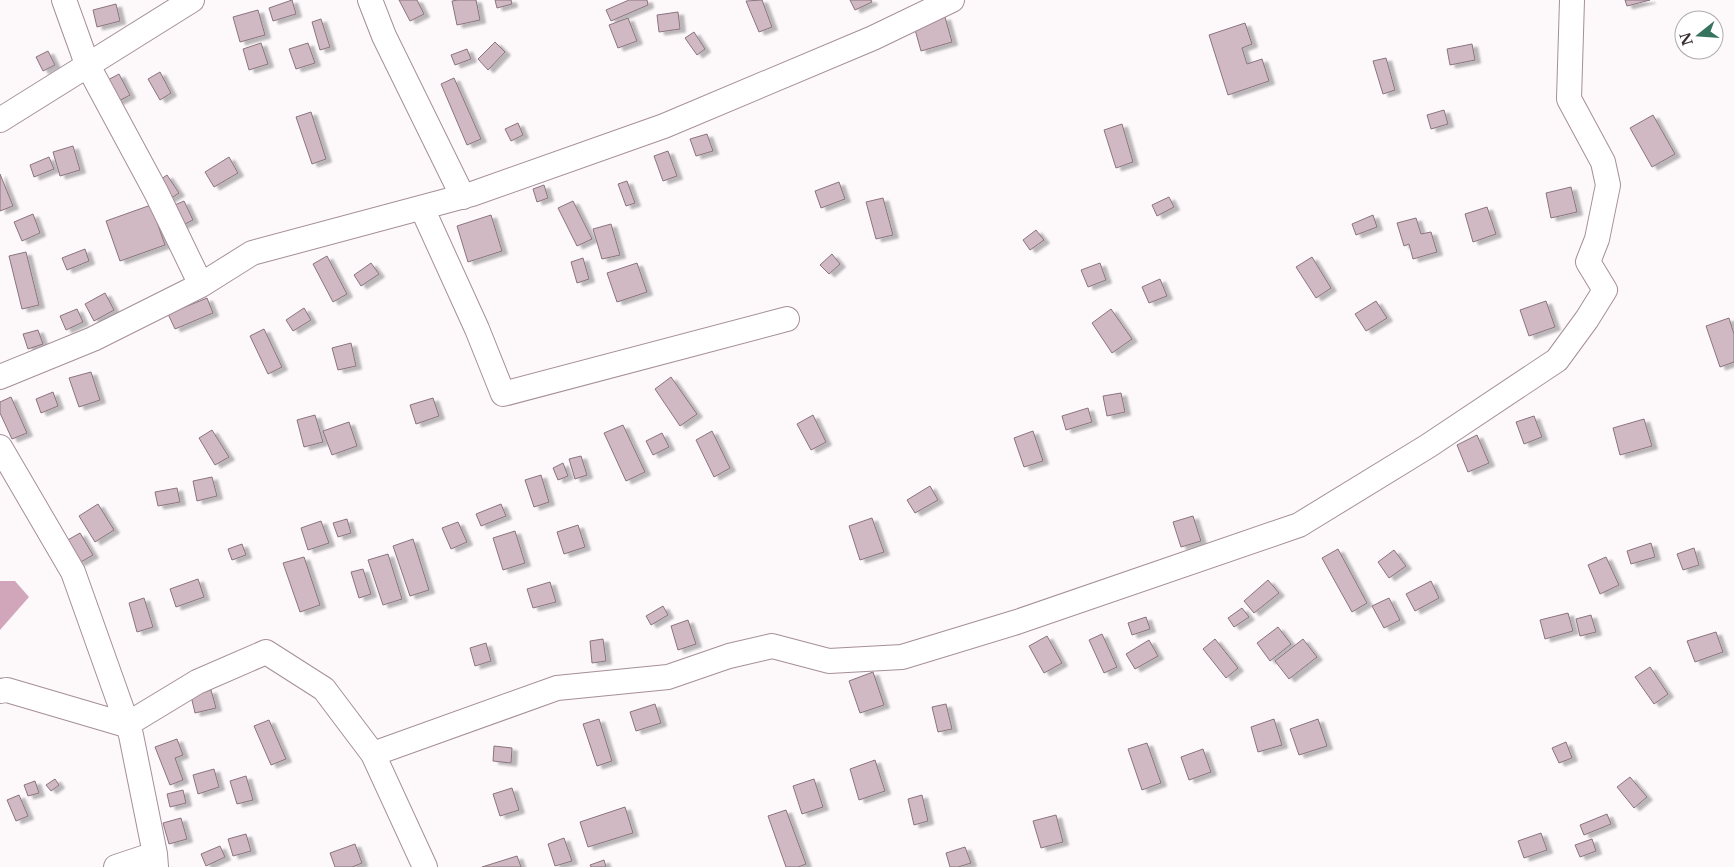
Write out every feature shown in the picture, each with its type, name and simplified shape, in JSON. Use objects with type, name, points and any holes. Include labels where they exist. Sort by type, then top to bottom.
[{"type":"street","points":[[64,0],[87,64],[156,192],[201,285]]},
{"type":"street","points":[[0,120],[192,0]]},
{"type":"street","points":[[370,0],[384,36],[463,197]]},
{"type":"street","points":[[0,377],[93,339],[201,285],[252,253],[463,197],[664,126],[874,38],[952,0]]},
{"type":"street","points":[[373,754],[557,688],[668,678],[729,656],[772,646],[829,661],[902,657],[1017,622],[1299,525],[1428,446],[1557,360],[1587,319],[1605,290],[1588,262],[1597,238],[1608,186],[1603,162],[1569,99],[1572,0]]},
{"type":"street","points":[[422,208],[477,329],[503,394],[788,319]]},
{"type":"street","points":[[0,447],[73,572],[131,735],[155,860],[116,867]]},
{"type":"street","points":[[0,692],[7,690],[126,725],[197,682],[266,652],[324,689],[373,754],[424,867]]},
{"type":"shaded area","points":[[0,581],[15,581],[29,597],[0,630]]},
{"type":"building","points":[[292,0],[296,14],[273,21],[269,8]]},
{"type":"building","points":[[399,0],[417,0],[424,14],[410,21]]},
{"type":"building","points":[[476,0],[480,20],[457,25],[452,1]]},
{"type":"building","points":[[495,0],[511,0],[512,4],[497,8]]},
{"type":"building","points":[[629,0],[647,0],[648,5],[611,21],[606,10]]},
{"type":"building","points":[[762,0],[772,27],[759,32],[746,1]]},
{"type":"building","points":[[850,0],[871,0],[872,2],[855,10]]},
{"type":"building","points":[[1625,0],[1650,0],[1627,6]]},
{"type":"building","points":[[116,4],[120,21],[97,27],[93,10]]},
{"type":"building","points":[[258,10],[265,35],[240,42],[233,17]]},
{"type":"building","points":[[678,12],[680,29],[659,32],[657,15]]},
{"type":"building","points":[[945,17],[952,42],[921,51],[914,26]]},
{"type":"building","points":[[628,18],[637,41],[618,48],[609,25]]},
{"type":"building","points":[[321,19],[330,47],[320,50],[312,22]]},
{"type":"building","points":[[1245,23],[1252,44],[1242,48],[1247,64],[1262,59],[1269,81],[1228,95],[1209,35]]},
{"type":"building","points":[[694,32],[705,49],[697,55],[685,38]]},
{"type":"building","points":[[495,42],[505,52],[488,70],[478,59]]},
{"type":"building","points":[[261,43],[268,64],[249,70],[243,49]]},
{"type":"building","points":[[308,43],[315,63],[296,69],[289,49]]},
{"type":"building","points":[[1472,44],[1475,60],[1450,65],[1447,49]]},
{"type":"building","points":[[467,49],[471,59],[455,65],[451,55]]},
{"type":"building","points":[[48,51],[55,65],[43,71],[36,57]]},
{"type":"building","points":[[1386,58],[1395,90],[1383,94],[1373,61]]},
{"type":"building","points":[[160,72],[171,93],[160,100],[148,79]]},
{"type":"building","points":[[119,74],[130,95],[117,102],[106,81]]},
{"type":"building","points":[[454,78],[481,139],[467,145],[441,84]]},
{"type":"building","points":[[1444,110],[1448,124],[1431,129],[1427,115]]},
{"type":"building","points":[[311,112],[326,159],[312,164],[296,117]]},
{"type":"building","points":[[1653,115],[1675,154],[1652,167],[1630,128]]},
{"type":"building","points":[[518,123],[523,135],[511,141],[505,129]]},
{"type":"building","points":[[1122,124],[1133,162],[1116,168],[1104,130]]},
{"type":"building","points":[[707,134],[713,151],[696,156],[690,139]]},
{"type":"building","points":[[73,146],[80,170],[60,176],[53,152]]},
{"type":"building","points":[[668,151],[677,176],[663,181],[654,156]]},
{"type":"building","points":[[49,157],[54,169],[34,177],[30,165]]},
{"type":"building","points":[[229,157],[238,173],[214,187],[205,172]]},
{"type":"building","points":[[0,174],[13,206],[0,211]]},
{"type":"building","points":[[167,175],[179,193],[165,202],[153,185]]},
{"type":"building","points":[[627,181],[635,203],[626,206],[618,184]]},
{"type":"building","points":[[839,182],[845,199],[821,208],[815,191]]},
{"type":"building","points":[[544,185],[548,198],[537,202],[533,189]]},
{"type":"building","points":[[1571,187],[1577,212],[1551,218],[1546,193]]},
{"type":"building","points":[[1169,197],[1174,207],[1157,216],[1152,205]]},
{"type":"building","points":[[883,198],[893,235],[876,239],[866,202]]},
{"type":"building","points":[[184,201],[193,220],[179,227],[170,207]]},
{"type":"building","points":[[573,201],[592,239],[577,246],[558,208]]},
{"type":"building","points":[[151,205],[165,245],[120,261],[106,221]]},
{"type":"building","points":[[1487,207],[1496,234],[1473,242],[1465,214]]},
{"type":"building","points":[[33,214],[40,233],[22,241],[14,222]]},
{"type":"building","points":[[491,215],[502,251],[468,262],[457,226]]},
{"type":"building","points":[[1373,215],[1377,227],[1356,235],[1352,224]]},
{"type":"building","points":[[1416,218],[1421,234],[1431,232],[1437,252],[1413,259],[1409,244],[1404,246],[1397,223]]},
{"type":"building","points":[[611,224],[620,255],[602,259],[593,229]]},
{"type":"building","points":[[1036,230],[1044,240],[1030,250],[1023,240]]},
{"type":"building","points":[[85,249],[89,261],[67,270],[62,258]]},
{"type":"building","points":[[26,252],[39,305],[22,309],[9,256]]},
{"type":"building","points":[[832,254],[840,264],[829,274],[820,265]]},
{"type":"building","points":[[327,256],[347,294],[333,302],[313,264]]},
{"type":"building","points":[[1312,257],[1331,288],[1316,298],[1296,267]]},
{"type":"building","points":[[583,258],[589,279],[577,283],[571,262]]},
{"type":"building","points":[[371,263],[379,274],[361,286],[354,275]]},
{"type":"building","points":[[637,263],[647,292],[617,302],[607,273]]},
{"type":"building","points":[[1100,263],[1106,280],[1088,287],[1081,270]]},
{"type":"building","points":[[1160,279],[1167,296],[1149,303],[1142,287]]},
{"type":"building","points":[[105,293],[114,310],[94,321],[85,304]]},
{"type":"building","points":[[207,298],[213,313],[175,329],[168,314]]},
{"type":"building","points":[[1376,301],[1387,318],[1366,331],[1355,314]]},
{"type":"building","points":[[1546,301],[1555,327],[1529,336],[1520,310]]},
{"type":"building","points":[[304,308],[311,320],[293,331],[286,320]]},
{"type":"building","points":[[77,309],[83,322],[66,330],[60,316]]},
{"type":"building","points":[[1111,309],[1132,339],[1112,353],[1092,323]]},
{"type":"building","points":[[1729,318],[1734,334],[1734,362],[1720,367],[1706,326]]},
{"type":"building","points":[[264,329],[282,367],[268,374],[250,336]]},
{"type":"building","points":[[38,330],[43,344],[28,349],[23,334]]},
{"type":"building","points":[[351,343],[356,366],[338,370],[332,348]]},
{"type":"building","points":[[91,372],[100,400],[79,407],[69,378]]},
{"type":"building","points":[[671,377],[697,414],[680,426],[655,389]]},
{"type":"building","points":[[53,392],[58,406],[41,413],[36,399]]},
{"type":"building","points":[[1121,393],[1125,412],[1107,416],[1103,396]]},
{"type":"building","points":[[11,397],[27,433],[12,439],[0,413],[0,402]]},
{"type":"building","points":[[433,398],[439,416],[416,424],[410,405]]},
{"type":"building","points":[[1088,408],[1092,422],[1066,430],[1062,416]]},
{"type":"building","points":[[315,415],[323,442],[304,447],[297,420]]},
{"type":"building","points":[[813,415],[826,442],[811,450],[797,424]]},
{"type":"building","points":[[1534,416],[1542,437],[1524,444],[1516,422]]},
{"type":"building","points":[[1644,419],[1652,446],[1620,455],[1613,428]]},
{"type":"building","points":[[349,422],[357,446],[332,455],[323,431]]},
{"type":"building","points":[[623,425],[645,472],[626,481],[604,433]]},
{"type":"building","points":[[212,430],[229,457],[215,465],[199,438]]},
{"type":"building","points":[[712,431],[730,468],[714,477],[696,440]]},
{"type":"building","points":[[1033,431],[1043,461],[1024,467],[1014,438]]},
{"type":"building","points":[[662,433],[669,447],[653,455],[646,441]]},
{"type":"building","points":[[1477,435],[1489,463],[1468,472],[1457,445]]},
{"type":"building","points":[[581,456],[587,475],[575,479],[569,459]]},
{"type":"building","points":[[563,463],[568,476],[558,480],[553,468]]},
{"type":"building","points":[[541,475],[549,502],[534,507],[525,480]]},
{"type":"building","points":[[212,477],[217,496],[197,501],[193,481]]},
{"type":"building","points":[[930,486],[938,500],[915,513],[907,500]]},
{"type":"building","points":[[177,488],[180,502],[158,506],[155,492]]},
{"type":"building","points":[[98,504],[114,530],[95,542],[79,516]]},
{"type":"building","points":[[501,504],[506,516],[481,526],[476,514]]},
{"type":"building","points":[[1193,516],[1201,541],[1181,547],[1173,522]]},
{"type":"building","points":[[872,518],[884,552],[860,560],[849,526]]},
{"type":"building","points":[[347,519],[351,533],[338,537],[333,523]]},
{"type":"building","points":[[321,521],[329,543],[308,550],[301,528]]},
{"type":"building","points":[[458,522],[467,542],[451,549],[442,528]]},
{"type":"building","points":[[578,525],[585,547],[564,554],[557,532]]},
{"type":"building","points":[[515,531],[525,563],[503,570],[493,538]]},
{"type":"building","points":[[80,533],[93,555],[79,563],[66,541]]},
{"type":"building","points":[[413,539],[429,590],[410,596],[393,546]]},
{"type":"building","points":[[1651,543],[1655,557],[1631,564],[1627,551]]},
{"type":"building","points":[[242,544],[246,555],[232,560],[228,549]]},
{"type":"building","points":[[1694,548],[1699,565],[1683,570],[1677,554]]},
{"type":"building","points":[[1338,549],[1367,603],[1352,612],[1322,558]]},
{"type":"building","points":[[1394,550],[1406,566],[1389,578],[1378,562]]},
{"type":"building","points":[[388,554],[402,599],[383,605],[368,560]]},
{"type":"building","points":[[304,557],[320,605],[300,612],[283,563]]},
{"type":"building","points":[[1606,557],[1619,585],[1600,594],[1588,565]]},
{"type":"building","points":[[363,569],[371,594],[359,598],[351,572]]},
{"type":"building","points":[[198,579],[204,597],[176,607],[170,589]]},
{"type":"building","points":[[1268,580],[1279,593],[1254,613],[1244,601]]},
{"type":"building","points":[[1431,581],[1439,598],[1415,611],[1406,594]]},
{"type":"building","points":[[550,582],[556,602],[533,608],[527,589]]},
{"type":"building","points":[[144,598],[153,627],[137,632],[129,603]]},
{"type":"building","points":[[1389,598],[1400,620],[1384,628],[1372,606]]},
{"type":"building","points":[[663,606],[668,615],[651,625],[646,616]]},
{"type":"building","points":[[1242,608],[1249,617],[1234,627],[1228,618]]},
{"type":"building","points":[[1568,613],[1573,631],[1545,639],[1540,620]]},
{"type":"building","points":[[1591,615],[1596,632],[1580,636],[1576,619]]},
{"type":"building","points":[[1146,617],[1150,629],[1132,635],[1128,623]]},
{"type":"building","points":[[688,620],[696,644],[678,650],[671,626]]},
{"type":"building","points":[[1278,627],[1291,644],[1270,661],[1257,643]]},
{"type":"building","points":[[1716,632],[1723,652],[1695,662],[1687,641]]},
{"type":"building","points":[[1102,634],[1117,667],[1104,673],[1089,640]]},
{"type":"building","points":[[1047,636],[1062,663],[1044,673],[1029,646]]},
{"type":"building","points":[[603,639],[606,661],[592,663],[590,641]]},
{"type":"building","points":[[1215,639],[1238,668],[1226,678],[1203,649]]},
{"type":"building","points":[[1303,639],[1317,657],[1289,679],[1275,661]]},
{"type":"building","points":[[1149,640],[1158,656],[1135,669],[1126,654]]},
{"type":"building","points":[[486,643],[491,661],[475,666],[470,648]]},
{"type":"building","points":[[1650,667],[1668,694],[1654,704],[1635,677]]},
{"type":"building","points":[[873,672],[884,705],[860,713],[849,681]]},
{"type":"building","points":[[211,690],[216,708],[195,713],[191,696]]},
{"type":"building","points":[[655,704],[661,723],[636,731],[630,712]]},
{"type":"building","points":[[946,704],[952,729],[938,732],[932,707]]},
{"type":"building","points":[[599,719],[612,761],[597,766],[583,724]]},
{"type":"building","points":[[1274,719],[1282,745],[1258,752],[1251,727]]},
{"type":"building","points":[[1318,719],[1327,746],[1299,755],[1290,729]]},
{"type":"building","points":[[269,720],[286,759],[271,765],[254,726]]},
{"type":"building","points":[[177,739],[183,755],[175,758],[183,780],[170,785],[155,747]]},
{"type":"building","points":[[1566,742],[1572,758],[1559,763],[1552,748]]},
{"type":"building","points":[[1147,743],[1161,783],[1142,790],[1128,749]]},
{"type":"building","points":[[494,746],[512,748],[511,763],[493,761]]},
{"type":"building","points":[[1203,749],[1211,772],[1189,780],[1181,757]]},
{"type":"building","points":[[875,760],[885,791],[859,800],[850,769]]},
{"type":"building","points":[[214,769],[219,787],[198,794],[193,775]]},
{"type":"building","points":[[246,776],[253,800],[237,804],[230,781]]},
{"type":"building","points":[[1630,777],[1647,797],[1634,808],[1617,787]]},
{"type":"building","points":[[55,779],[59,785],[51,791],[46,785]]},
{"type":"building","points":[[814,779],[823,807],[802,814],[793,786]]},
{"type":"building","points":[[35,781],[39,793],[28,796],[24,785]]},
{"type":"building","points":[[512,788],[519,810],[500,816],[493,794]]},
{"type":"building","points":[[183,790],[186,803],[170,807],[167,794]]},
{"type":"building","points":[[19,795],[28,816],[16,821],[7,800]]},
{"type":"building","points":[[922,795],[928,821],[914,825],[908,799]]},
{"type":"building","points":[[625,807],[633,833],[588,847],[580,822]]},
{"type":"building","points":[[786,810],[806,864],[798,867],[786,867],[768,816]]},
{"type":"building","points":[[1607,814],[1611,824],[1584,835],[1580,825]]},
{"type":"building","points":[[1056,815],[1063,842],[1041,848],[1033,821]]},
{"type":"building","points":[[181,818],[187,839],[169,844],[163,823]]},
{"type":"building","points":[[1541,833],[1547,850],[1524,858],[1518,841]]},
{"type":"building","points":[[246,834],[251,851],[233,856],[228,839]]},
{"type":"building","points":[[564,838],[572,861],[555,866],[548,844]]},
{"type":"building","points":[[1592,839],[1596,851],[1580,857],[1575,845]]},
{"type":"building","points":[[355,844],[362,863],[352,867],[335,867],[330,853]]},
{"type":"building","points":[[220,846],[225,857],[206,866],[201,854]]},
{"type":"building","points":[[965,847],[971,863],[950,867],[946,853]]},
{"type":"building","points":[[517,856],[521,867],[482,867]]},
{"type":"building","points":[[604,860],[606,867],[591,867],[590,865]]}]
